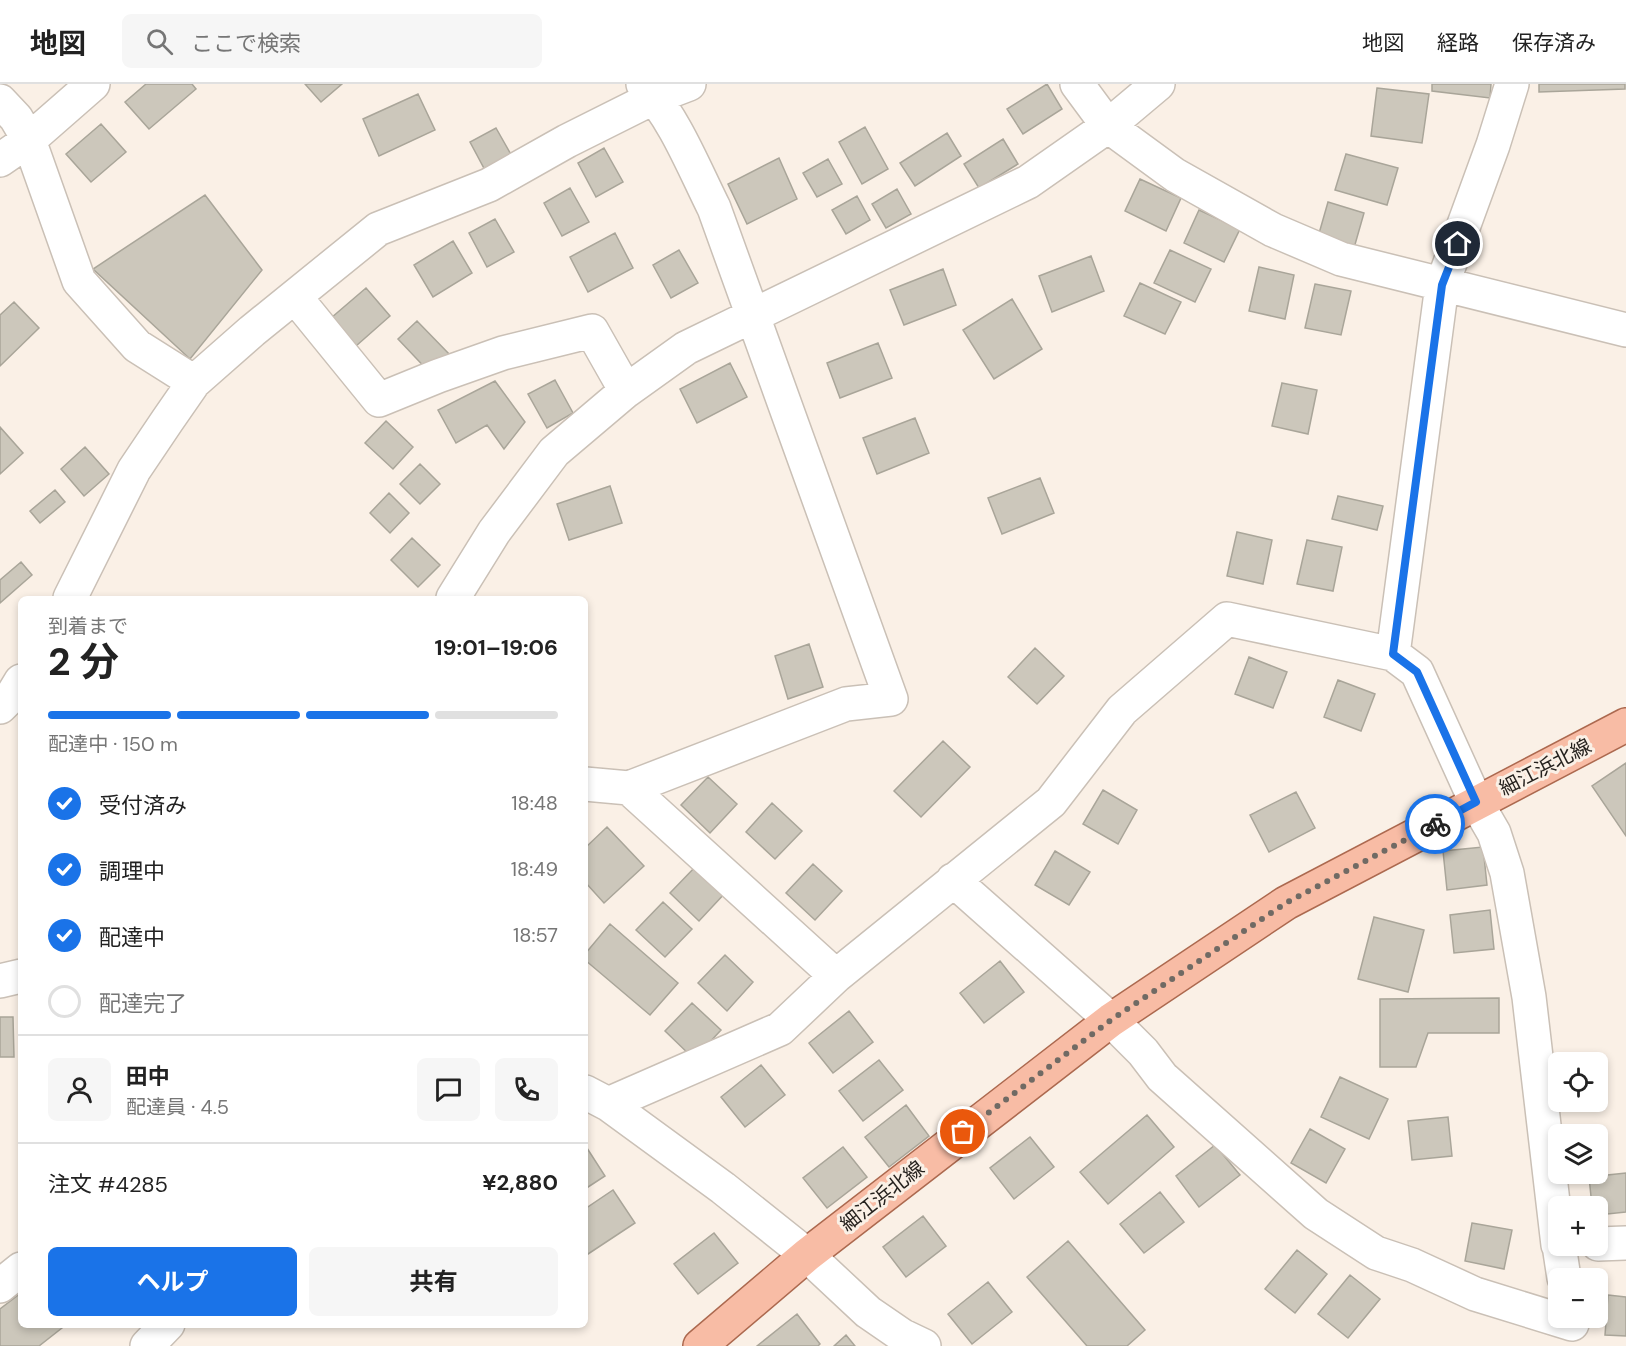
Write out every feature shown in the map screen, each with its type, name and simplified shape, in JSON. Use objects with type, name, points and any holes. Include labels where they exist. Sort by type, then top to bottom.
[{"type":"main road","name":"細江浜北線","points":[[700,1346],[807,1255],[1111,1020],[1286,903],[1626,725]]},
{"type":"street","points":[[0,160],[29,140],[93,84]]},
{"type":"street","points":[[71,596],[134,470],[195,382],[252,332],[378,229],[489,185],[567,141],[649,90],[689,84]]},
{"type":"street","points":[[1077,84],[1108,126],[1175,175],[1273,230],[1341,259],[1626,330]]},
{"type":"street","points":[[454,596],[494,532],[554,452],[626,391],[686,348],[1028,182],[1108,126],[1158,84]]},
{"type":"street","points":[[1393,654],[1442,285],[1489,156],[1512,84]]},
{"type":"street","points":[[588,784],[629,788],[846,704],[891,699],[714,208],[683,145],[649,90]]},
{"type":"street","points":[[0,101],[16,118],[29,140],[79,281],[137,346],[195,382]]},
{"type":"street","points":[[296,298],[379,400],[503,353],[592,331],[626,391]]},
{"type":"street","points":[[596,1098],[780,1029],[836,976],[1051,802],[1122,710],[1227,619],[1393,654],[1417,672],[1476,802],[1494,833],[1507,873],[1529,997],[1559,1196]]},
{"type":"street","points":[[629,788],[836,976]]},
{"type":"street","points":[[953,880],[1111,1020],[1143,1052],[1162,1077],[1316,1214],[1376,1253],[1412,1265],[1475,1294],[1572,1329]]},
{"type":"street","points":[[0,981],[18,977]]},
{"type":"street","points":[[596,1098],[723,1188],[807,1255],[868,1312],[903,1336],[924,1346]]},
{"type":"street","points":[[1608,1244],[1626,1243]]},
{"type":"street","points":[[0,1286],[18,1271]]},
{"type":"street","points":[[868,1312],[883,1346]]},
{"type":"street","points":[[147,1346],[164,1328]]},
{"type":"building","points":[[146,84],[192,84],[196,89],[149,129],[125,102]]},
{"type":"building","points":[[305,84],[342,84],[321,102]]},
{"type":"building","points":[[1047,84],[1062,109],[1023,134],[1007,109]]},
{"type":"building","points":[[1432,84],[1491,84],[1490,98],[1432,91]]},
{"type":"building","points":[[1539,84],[1625,84],[1625,89],[1539,92]]},
{"type":"building","points":[[1377,88],[1429,94],[1422,143],[1371,136]]},
{"type":"building","points":[[418,94],[435,130],[379,156],[363,119]]},
{"type":"building","points":[[101,124],[126,152],[91,182],[66,154]]},
{"type":"building","points":[[865,127],[888,169],[862,184],[839,142]]},
{"type":"building","points":[[496,128],[513,158],[486,172],[470,142]]},
{"type":"building","points":[[947,133],[961,156],[915,186],[900,163]]},
{"type":"building","points":[[1003,139],[1018,164],[979,188],[964,164]]},
{"type":"building","points":[[604,148],[623,182],[596,197],[578,163]]},
{"type":"building","points":[[1346,154],[1398,168],[1387,205],[1335,190]]},
{"type":"building","points":[[779,158],[797,199],[747,224],[728,184]]},
{"type":"building","points":[[828,159],[842,184],[817,197],[803,173]]},
{"type":"building","points":[[1140,179],[1181,198],[1166,231],[1125,211]]},
{"type":"building","points":[[570,188],[589,222],[562,236],[544,203]]},
{"type":"building","points":[[897,189],[911,214],[886,228],[872,204]]},
{"type":"building","points":[[205,195],[262,270],[190,359],[93,269]]},
{"type":"building","points":[[857,196],[870,220],[846,234],[832,210]]},
{"type":"building","points":[[1328,202],[1364,213],[1354,248],[1318,237]]},
{"type":"building","points":[[1199,210],[1240,229],[1224,262],[1184,243]]},
{"type":"building","points":[[495,219],[514,252],[487,267],[469,233]]},
{"type":"building","points":[[615,233],[633,268],[588,292],[570,257]]},
{"type":"building","points":[[453,241],[472,273],[433,297],[414,265]]},
{"type":"building","points":[[679,250],[698,283],[671,298],[653,265]]},
{"type":"building","points":[[1170,250],[1211,269],[1195,302],[1154,283]]},
{"type":"building","points":[[1091,256],[1104,291],[1052,312],[1039,276]]},
{"type":"building","points":[[1259,267],[1294,275],[1285,319],[1249,311]]},
{"type":"building","points":[[943,269],[956,305],[904,325],[890,290]]},
{"type":"building","points":[[1140,283],[1181,302],[1165,334],[1124,316]]},
{"type":"building","points":[[1315,284],[1351,291],[1341,335],[1305,328]]},
{"type":"building","points":[[366,288],[390,316],[356,346],[331,318]]},
{"type":"building","points":[[1012,299],[1042,349],[994,379],[963,330]]},
{"type":"building","points":[[14,302],[39,328],[0,366],[0,315]]},
{"type":"building","points":[[417,321],[451,356],[432,375],[398,339]]},
{"type":"building","points":[[878,343],[892,378],[840,398],[827,363]]},
{"type":"building","points":[[730,363],[747,397],[697,423],[680,389]]},
{"type":"building","points":[[555,380],[573,413],[547,428],[528,394]]},
{"type":"building","points":[[495,381],[525,422],[504,449],[487,425],[456,443],[438,410]]},
{"type":"building","points":[[1282,383],[1317,390],[1308,434],[1272,426]]},
{"type":"building","points":[[915,418],[929,453],[877,474],[863,438]]},
{"type":"building","points":[[386,421],[413,447],[393,469],[365,443]]},
{"type":"building","points":[[0,427],[23,453],[0,474]]},
{"type":"building","points":[[85,447],[109,474],[84,496],[61,469]]},
{"type":"building","points":[[420,464],[440,484],[420,504],[400,484]]},
{"type":"building","points":[[1040,478],[1054,513],[1002,534],[988,498]]},
{"type":"building","points":[[610,486],[622,523],[569,540],[557,504]]},
{"type":"building","points":[[55,490],[65,502],[40,523],[30,511]]},
{"type":"building","points":[[389,493],[409,513],[390,533],[370,513]]},
{"type":"building","points":[[1338,496],[1383,506],[1377,530],[1332,519]]},
{"type":"building","points":[[1237,532],[1272,540],[1263,584],[1227,576]]},
{"type":"building","points":[[412,538],[440,565],[418,587],[391,560]]},
{"type":"building","points":[[1307,540],[1342,547],[1333,591],[1297,584]]},
{"type":"building","points":[[21,562],[32,575],[0,603],[0,580]]},
{"type":"building","points":[[809,644],[823,687],[788,699],[775,656]]},
{"type":"building","points":[[1035,648],[1064,676],[1037,704],[1008,677]]},
{"type":"building","points":[[1249,657],[1287,672],[1273,708],[1235,694]]},
{"type":"building","points":[[1338,680],[1375,694],[1361,731],[1324,717]]},
{"type":"building","points":[[943,741],[970,767],[921,817],[894,791]]},
{"type":"building","points":[[1626,763],[1626,836],[1592,786]]},
{"type":"building","points":[[708,777],[737,804],[710,833],[681,805]]},
{"type":"building","points":[[1103,790],[1137,810],[1118,844],[1083,824]]},
{"type":"building","points":[[1296,792],[1315,828],[1269,852],[1250,815]]},
{"type":"building","points":[[772,803],[802,831],[775,859],[746,832]]},
{"type":"building","points":[[607,827],[644,866],[604,903],[588,885],[588,845]]},
{"type":"building","points":[[1483,847],[1487,885],[1447,890],[1443,851]]},
{"type":"building","points":[[1055,851],[1090,872],[1069,905],[1035,885]]},
{"type":"building","points":[[813,864],[842,891],[815,920],[786,893]]},
{"type":"building","points":[[697,865],[726,892],[699,921],[670,893]]},
{"type":"building","points":[[663,902],[692,929],[665,957],[636,930]]},
{"type":"building","points":[[1490,910],[1494,949],[1454,953],[1450,915]]},
{"type":"building","points":[[1374,917],[1424,930],[1408,992],[1358,979]]},
{"type":"building","points":[[610,924],[678,983],[650,1015],[588,963],[588,950]]},
{"type":"building","points":[[725,955],[753,982],[727,1011],[698,983]]},
{"type":"building","points":[[1000,961],[1024,992],[984,1023],[960,993]]},
{"type":"building","points":[[1499,998],[1499,1033],[1428,1033],[1416,1067],[1380,1067],[1380,999]]},
{"type":"building","points":[[692,1003],[721,1030],[694,1059],[665,1031]]},
{"type":"building","points":[[849,1011],[873,1042],[833,1073],[809,1043]]},
{"type":"building","points":[[0,1017],[13,1017],[14,1057],[0,1057]]},
{"type":"building","points":[[879,1060],[903,1090],[863,1121],[839,1091]]},
{"type":"building","points":[[761,1065],[785,1095],[745,1127],[721,1097]]},
{"type":"building","points":[[1340,1077],[1388,1099],[1369,1139],[1321,1117]]},
{"type":"building","points":[[906,1105],[929,1136],[889,1167],[865,1137]]},
{"type":"building","points":[[1147,1115],[1174,1147],[1108,1204],[1080,1172]]},
{"type":"building","points":[[1448,1117],[1452,1156],[1412,1160],[1408,1121]]},
{"type":"building","points":[[1310,1129],[1345,1149],[1326,1183],[1291,1163]]},
{"type":"building","points":[[1030,1137],[1054,1167],[1014,1199],[990,1168]]},
{"type":"building","points":[[1215,1145],[1240,1175],[1199,1207],[1176,1176]]},
{"type":"building","points":[[843,1147],[867,1177],[827,1208],[803,1178]]},
{"type":"building","points":[[588,1150],[605,1176],[588,1187]]},
{"type":"building","points":[[1626,1173],[1626,1212],[1608,1214],[1608,1196],[1591,1196],[1590,1184],[1608,1184],[1608,1175]]},
{"type":"building","points":[[613,1190],[635,1223],[588,1254],[588,1207]]},
{"type":"building","points":[[1160,1192],[1184,1222],[1144,1253],[1120,1224]]},
{"type":"building","points":[[923,1216],[946,1246],[906,1277],[883,1247]]},
{"type":"building","points":[[1472,1223],[1512,1230],[1504,1269],[1465,1261]]},
{"type":"building","points":[[714,1233],[738,1263],[698,1294],[674,1264]]},
{"type":"building","points":[[1068,1241],[1145,1330],[1127,1346],[1087,1346],[1027,1277]]},
{"type":"building","points":[[1297,1250],[1327,1274],[1295,1313],[1265,1289]]},
{"type":"building","points":[[1350,1275],[1380,1299],[1348,1338],[1318,1314]]},
{"type":"building","points":[[988,1282],[1012,1312],[972,1344],[948,1314]]},
{"type":"building","points":[[18,1295],[18,1328],[62,1328],[39,1346],[0,1346],[0,1309]]},
{"type":"building","points":[[1608,1295],[1626,1297],[1626,1336],[1605,1335],[1606,1328],[1608,1328]]},
{"type":"building","points":[[797,1314],[820,1344],[818,1346],[757,1346]]},
{"type":"building","points":[[846,1335],[855,1346],[834,1346]]},
{"type":"way so far","points":[[963,1132],[1111,1020],[1286,903],[1435,824]]},
{"type":"route","points":[[1435,824],[1476,802],[1417,672],[1393,654],[1442,285],[1458,244]]}]
